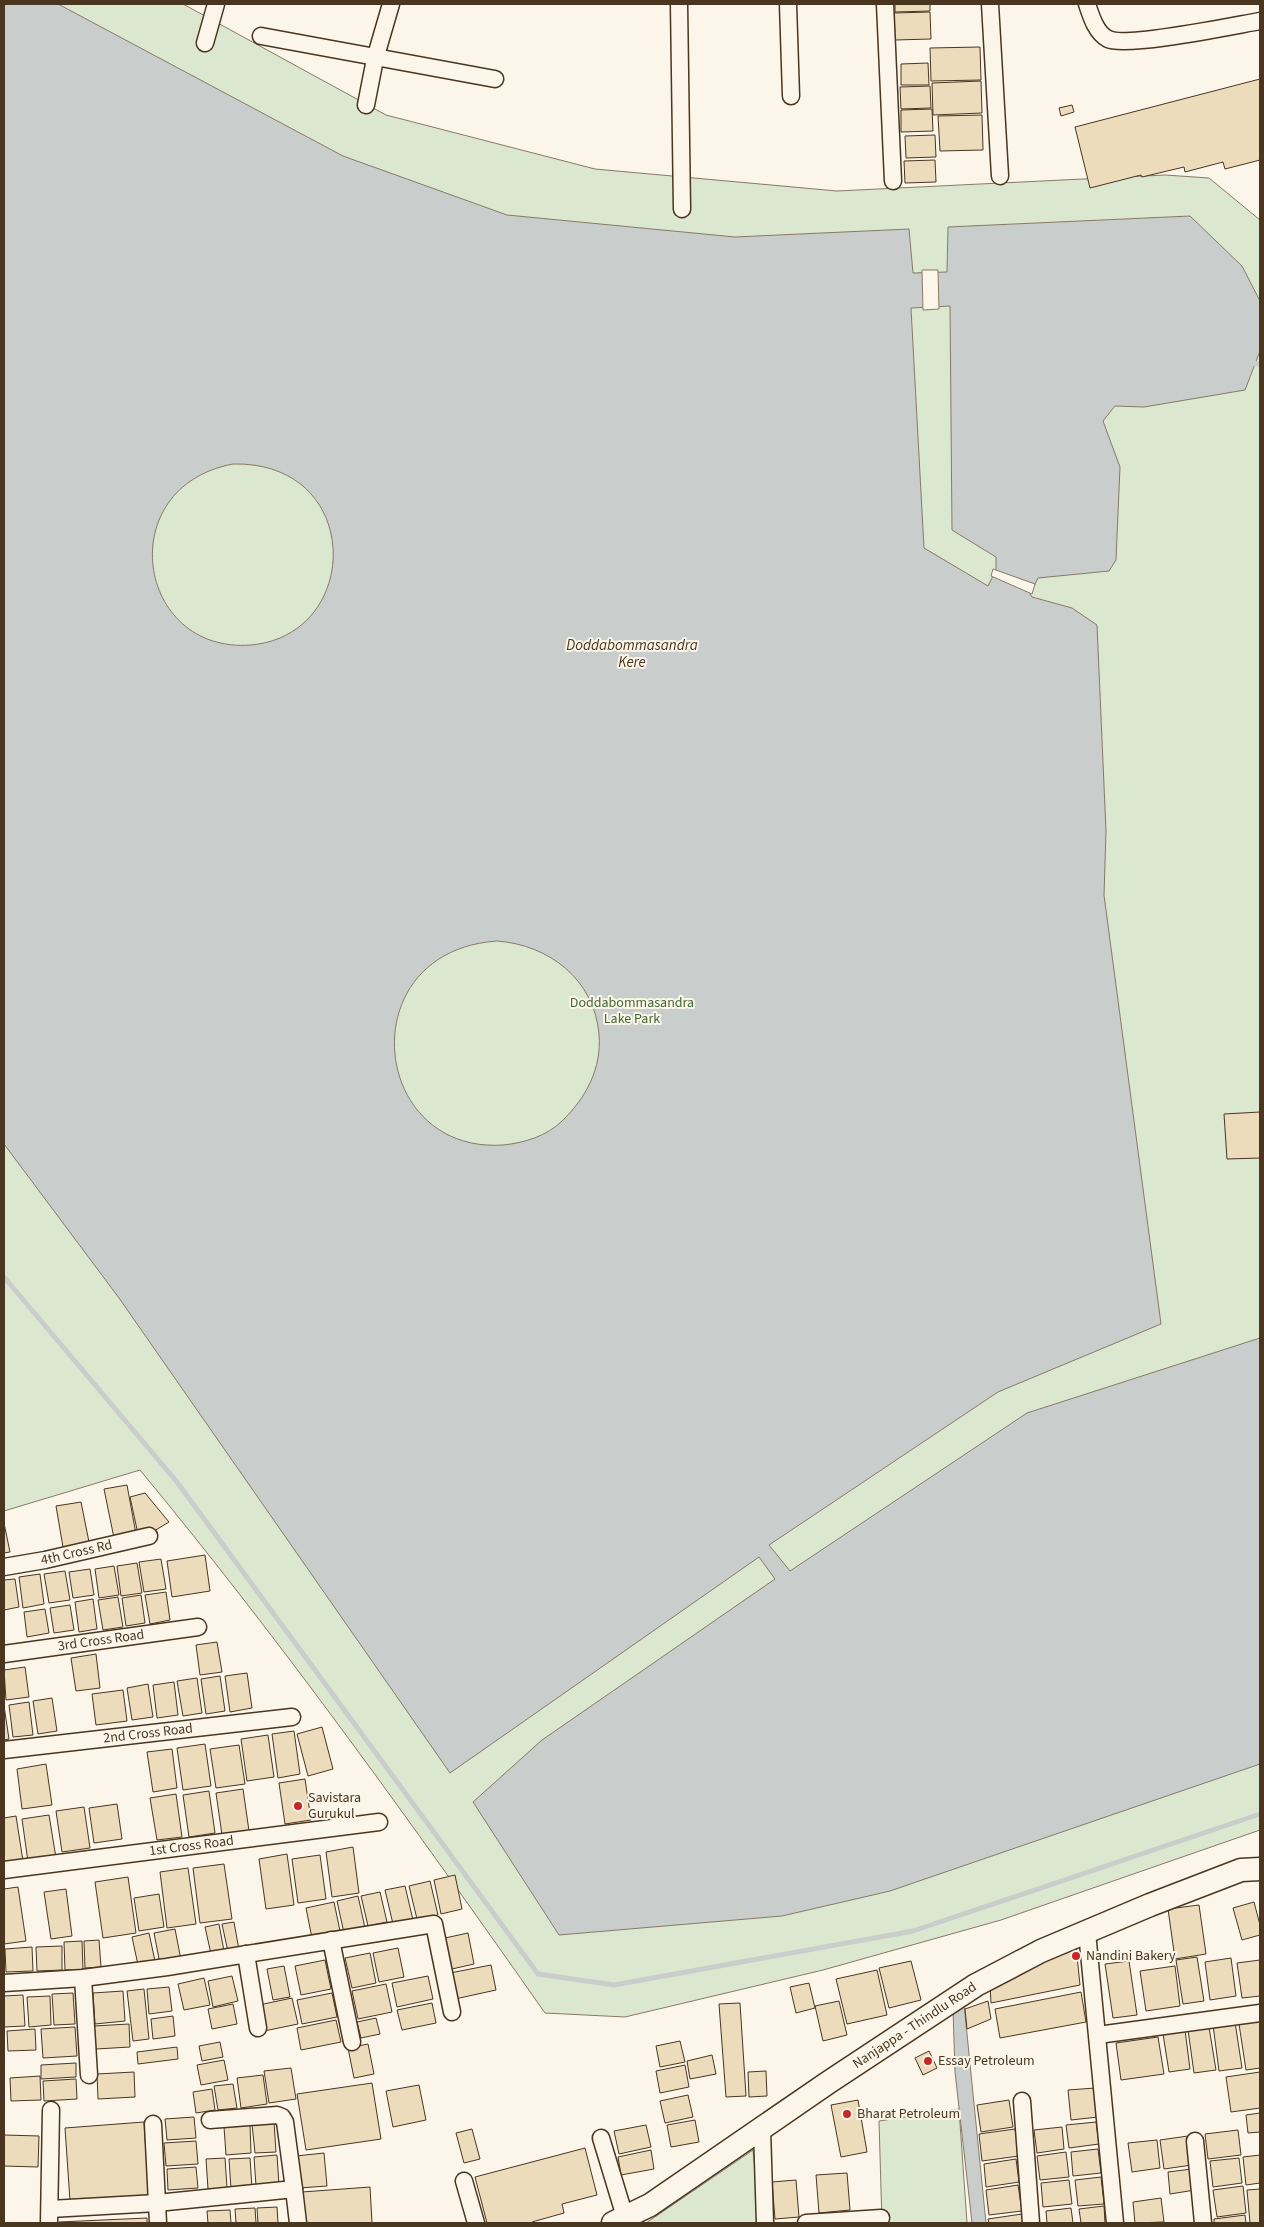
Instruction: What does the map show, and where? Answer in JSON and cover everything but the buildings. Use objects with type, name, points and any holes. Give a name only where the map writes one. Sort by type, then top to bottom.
[{"type":"main road","name":"Nanjappa - Thindlu Road","points":[[619,2220],[650,2205],[762,2130],[811,2094],[976,1985],[1041,1951],[1250,1869],[1260,1854]]},
{"type":"street","points":[[205,43],[216,4]]},
{"type":"street","points":[[366,104],[375,59],[391,4]]},
{"type":"street","points":[[679,4],[682,209]]},
{"type":"street","points":[[788,4],[792,96]]},
{"type":"street","points":[[885,4],[893,181]]},
{"type":"street","points":[[990,4],[1000,176]]},
{"type":"street","points":[[1087,4],[1093,20],[1104,36],[1111,41],[1144,40],[1260,21]]},
{"type":"street","points":[[261,36],[375,59],[495,79]]},
{"type":"street","name":"4th Cross Rd","points":[[4,1567],[45,1560],[149,1536]]},
{"type":"street","name":"3rd Cross Road","points":[[4,1654],[198,1627]]},
{"type":"street","name":"2nd Cross Road","points":[[4,1750],[292,1717]]},
{"type":"street","name":"1st Cross Road","points":[[4,1870],[379,1822]]},
{"type":"street","points":[[4,1983],[83,1978],[434,1924],[452,2012]]},
{"type":"street","points":[[1087,1932],[1115,2223]]},
{"type":"street","points":[[332,1940],[352,2042]]},
{"type":"street","points":[[246,1954],[258,2028]]},
{"type":"street","points":[[83,1978],[89,2075]]},
{"type":"street","points":[[1098,2035],[1260,2013]]},
{"type":"street","points":[[1022,2101],[1031,2223]]},
{"type":"street","points":[[51,2110],[49,2216],[294,2189]]},
{"type":"street","points":[[210,2120],[277,2115],[282,2117],[285,2122],[298,2223]]},
{"type":"street","points":[[153,2124],[158,2223]]},
{"type":"street","points":[[762,2130],[766,2223]]},
{"type":"street","points":[[601,2138],[619,2220]]},
{"type":"street","points":[[1195,2141],[1203,2223]]},
{"type":"street","points":[[464,2181],[476,2223]]},
{"type":"street","points":[[806,2223],[881,2218]]},
{"type":"green space","name":"Doddabommasandra Kere","points":[[4,4],[183,4],[386,115],[595,169],[837,191],[1165,175],[1209,178],[1260,220],[1260,1830],[1001,1920],[823,1970],[625,2017],[545,2013],[348,1737],[246,1602],[140,1470],[4,1511]]},
{"type":"green space","points":[[959,2109],[967,2223],[882,2223],[879,2121]]},
{"type":"green space","points":[[753,2150],[761,2223],[646,2223]]},
{"type":"water","name":"Doddabommasandra Kere","points":[[4,4],[58,4],[343,156],[507,215],[735,237],[909,229],[913,273],[947,272],[948,227],[1190,216],[1242,266],[1260,301],[1260,351],[1245,390],[1144,407],[1115,406],[1103,421],[1120,467],[1116,560],[1109,571],[1038,578],[1030,594],[1032,597],[1072,608],[1097,625],[1106,831],[1104,895],[1161,1324],[998,1392],[769,1545],[790,1571],[1027,1413],[1260,1338],[1260,1764],[890,1891],[782,1916],[559,1935],[473,1802],[542,1740],[775,1579],[759,1557],[450,1773],[119,1298],[4,1144]],"holes":[[[950,306],[952,530],[996,557],[996,570],[988,586],[924,548],[911,308]],[[233,464],[276,471],[307,490],[326,517],[333,550],[329,583],[314,612],[288,634],[251,645],[212,641],[183,624],[163,598],[153,566],[155,534],[168,503],[194,479]],[[497,941],[534,949],[566,968],[578,981],[588,997],[595,1014],[599,1034],[598,1059],[595,1070],[591,1082],[571,1112],[556,1126],[542,1135],[519,1143],[503,1145],[458,1139],[425,1118],[403,1087],[395,1050],[399,1012],[417,978],[450,953]]]},
{"type":"water","points":[[964,2004],[986,2223],[972,2223],[955,2072],[953,2009]]},
{"type":"pier","points":[[922,270],[938,270],[939,309],[923,310]]},
{"type":"pier","points":[[993,569],[1035,584],[1032,594],[991,576]]},
{"type":"waterway","points":[[1249,363],[1260,364]]},
{"type":"waterway","points":[[4,1277],[177,1482],[538,1974],[614,1985],[913,1931],[1260,1814]]},
{"type":"place","name":"Savistara Gurukul","points":[[298,1806]]},
{"type":"place","name":"Nandini Bakery","points":[[1076,1956]]},
{"type":"place","name":"Essay Petroleum","points":[[928,2061]]},
{"type":"place","name":"Bharat Petroleum","points":[[847,2114]]},
{"type":"park label","name":"Doddabommasandra Lake Park","points":[[632,1012]]}]
